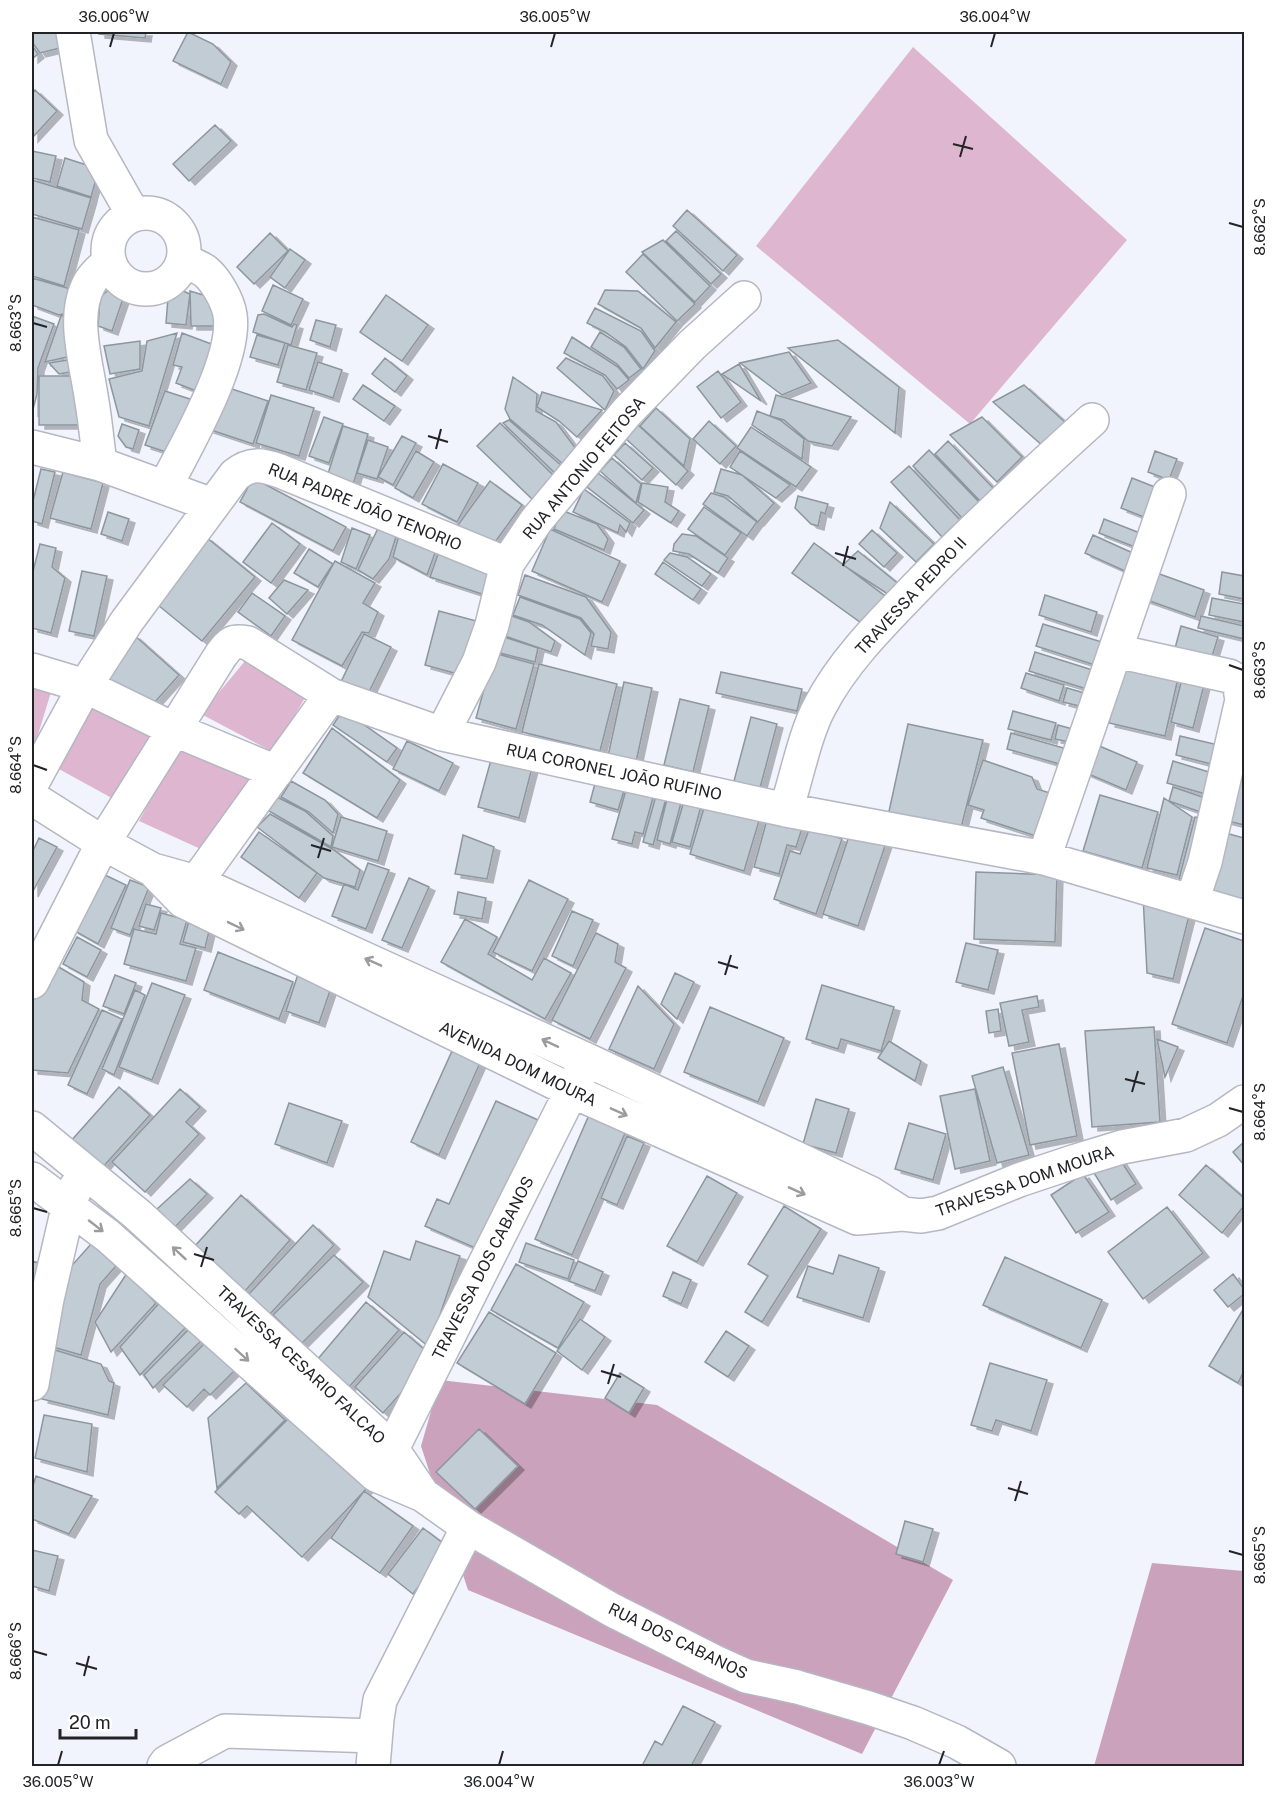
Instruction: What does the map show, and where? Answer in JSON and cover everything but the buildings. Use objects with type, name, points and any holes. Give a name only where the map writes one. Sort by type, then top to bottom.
[{"type":"street","points":[[73,32],[91,140],[133,214]]},
{"type":"street","points":[[153,213],[172,222],[184,239],[184,260],[171,281],[147,290],[124,282],[109,262],[108,243],[117,225],[133,214],[153,213]]},
{"type":"street","points":[[165,487],[202,416],[230,340],[230,314],[222,294],[206,272],[184,260]]},
{"type":"street","points":[[100,464],[81,319],[84,298],[90,283],[109,262]]},
{"type":"street","name":"RUA ANTONIO FEITOSA","points":[[442,734],[479,662],[492,625],[507,564],[536,520],[626,413],[692,345],[744,298]]},
{"type":"street","name":"TRAVESSA PEDRO II","points":[[786,810],[819,707],[838,677],[885,620],[938,565],[1092,420]]},
{"type":"street","points":[[32,447],[100,464],[212,505]]},
{"type":"street","name":"RUA PADRE JOÃO TENORIO","points":[[32,783],[85,686],[127,621],[212,505],[244,467],[258,464],[280,471],[507,564]]},
{"type":"street","points":[[1044,858],[1168,494]]},
{"type":"street","name":"RUA CORONEL JOÃO RUFINO","points":[[32,982],[103,843],[221,655],[230,643],[234,642],[248,644],[330,695],[442,734],[786,810],[1044,858],[1245,917]]},
{"type":"street","points":[[1116,651],[1229,676],[1239,682],[1242,700],[1208,850],[1192,901]]},
{"type":"street","points":[[32,670],[85,686],[173,729],[276,772]]},
{"type":"street","points":[[190,891],[330,695]]},
{"type":"street","name":"AVENIDA DOM MOURA","points":[[32,798],[103,843],[190,891],[437,1008],[587,1060],[723,1141],[863,1205]]},
{"type":"street","name":"AVENIDA DOM MOURA","points":[[437,1008],[572,1091],[723,1141]]},
{"type":"street","name":"TRAVESSA DOS CABANOS","points":[[384,1462],[587,1060]]},
{"type":"street","name":"TRAVESSA DOM MOURA","points":[[863,1205],[921,1216],[938,1213],[1019,1180],[1076,1161],[1122,1147],[1186,1136],[1218,1120],[1245,1102]]},
{"type":"street","name":"TRAVESSA CESARIO FALCAO","points":[[32,1128],[138,1215],[384,1462]]},
{"type":"street","points":[[32,1384],[47,1299],[69,1204],[83,1172]]},
{"type":"street","name":"TRAVESSA CESARIO FALCAO","points":[[32,1179],[69,1204],[423,1495],[468,1527]]},
{"type":"street","points":[[164,1767],[167,1762],[225,1731],[374,1751],[380,1700],[468,1527]]},
{"type":"street","name":"RUA DOS CABANOS","points":[[468,1527],[612,1610],[725,1667],[746,1676],[797,1687],[914,1723],[957,1742],[999,1767]]},
{"type":"shaded area","points":[[913,47],[1127,240],[970,424],[756,246]]},
{"type":"shaded area","points":[[250,655],[309,691],[273,752],[201,714]]},
{"type":"shaded area","points":[[32,683],[52,689],[32,754]]},
{"type":"shaded area","points":[[98,695],[162,729],[119,802],[57,768]]},
{"type":"shaded area","points":[[184,739],[256,779],[205,851],[139,821]]},
{"type":"shaded area","points":[[440,1380],[657,1405],[953,1580],[862,1754],[468,1590],[421,1446]]},
{"type":"shaded area","points":[[1152,1563],[1244,1571],[1244,1766],[1094,1766]]}]
